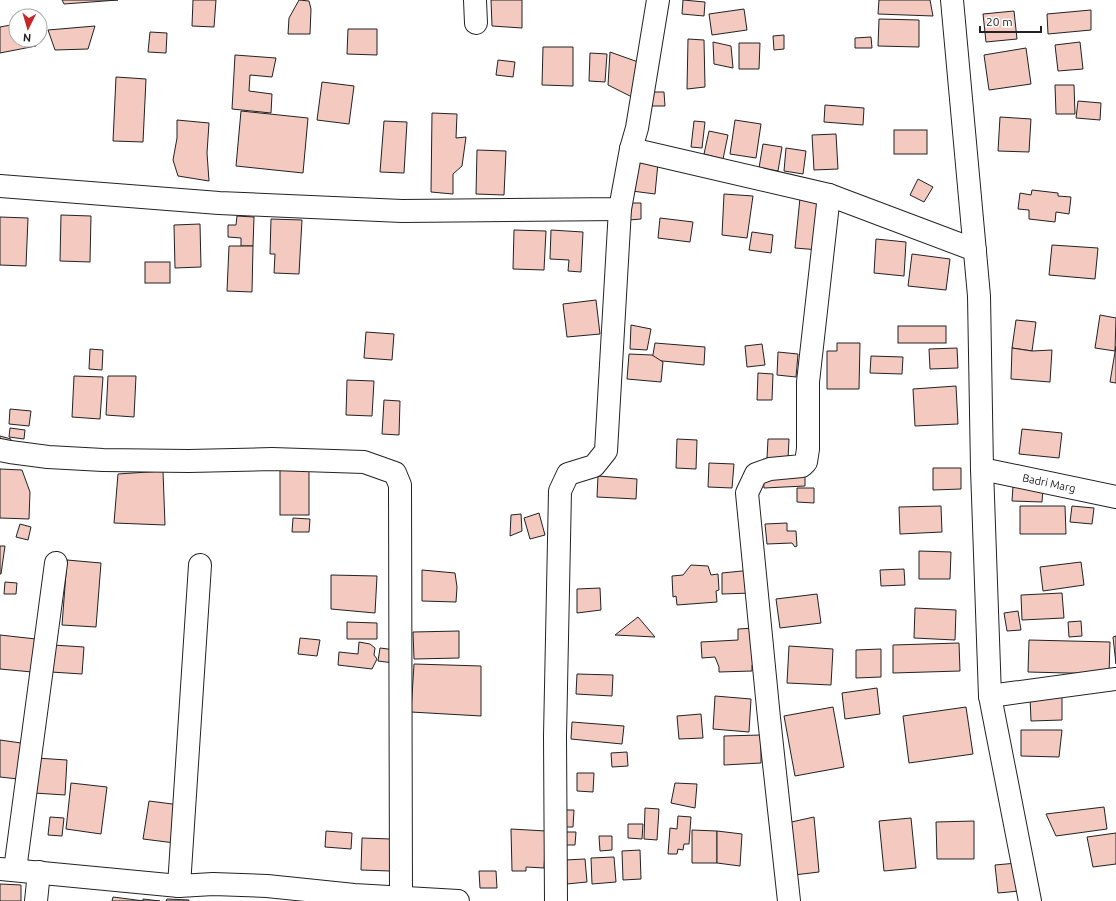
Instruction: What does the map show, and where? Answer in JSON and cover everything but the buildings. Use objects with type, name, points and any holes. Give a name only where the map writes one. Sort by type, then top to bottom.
[{"type":"street","points":[[475,0],[476,23]]},
{"type":"street","points":[[556,901],[555,736],[560,491],[568,474],[594,466],[606,451],[620,209],[631,149],[637,128],[658,0]]},
{"type":"street","points":[[952,0],[979,296],[982,469],[990,696],[1030,901]]},
{"type":"street","points":[[631,149],[829,195],[975,250]]},
{"type":"street","points":[[0,186],[219,203],[402,211],[620,209]]},
{"type":"street","points":[[789,901],[747,493],[756,474],[770,469],[802,466],[806,462],[808,450],[808,382],[829,195]]},
{"type":"street","points":[[0,450],[48,457],[103,460],[189,461],[272,459],[364,462],[395,473],[400,485],[401,898]]},
{"type":"street","name":"Badri Marg","points":[[982,469],[1116,497]]},
{"type":"street","points":[[56,563],[7,869],[179,886],[213,893],[267,886],[354,895],[458,901]]},
{"type":"street","points":[[179,886],[200,565]]},
{"type":"street","points":[[990,696],[1116,679]]},
{"type":"street","points":[[36,901],[39,872]]}]
